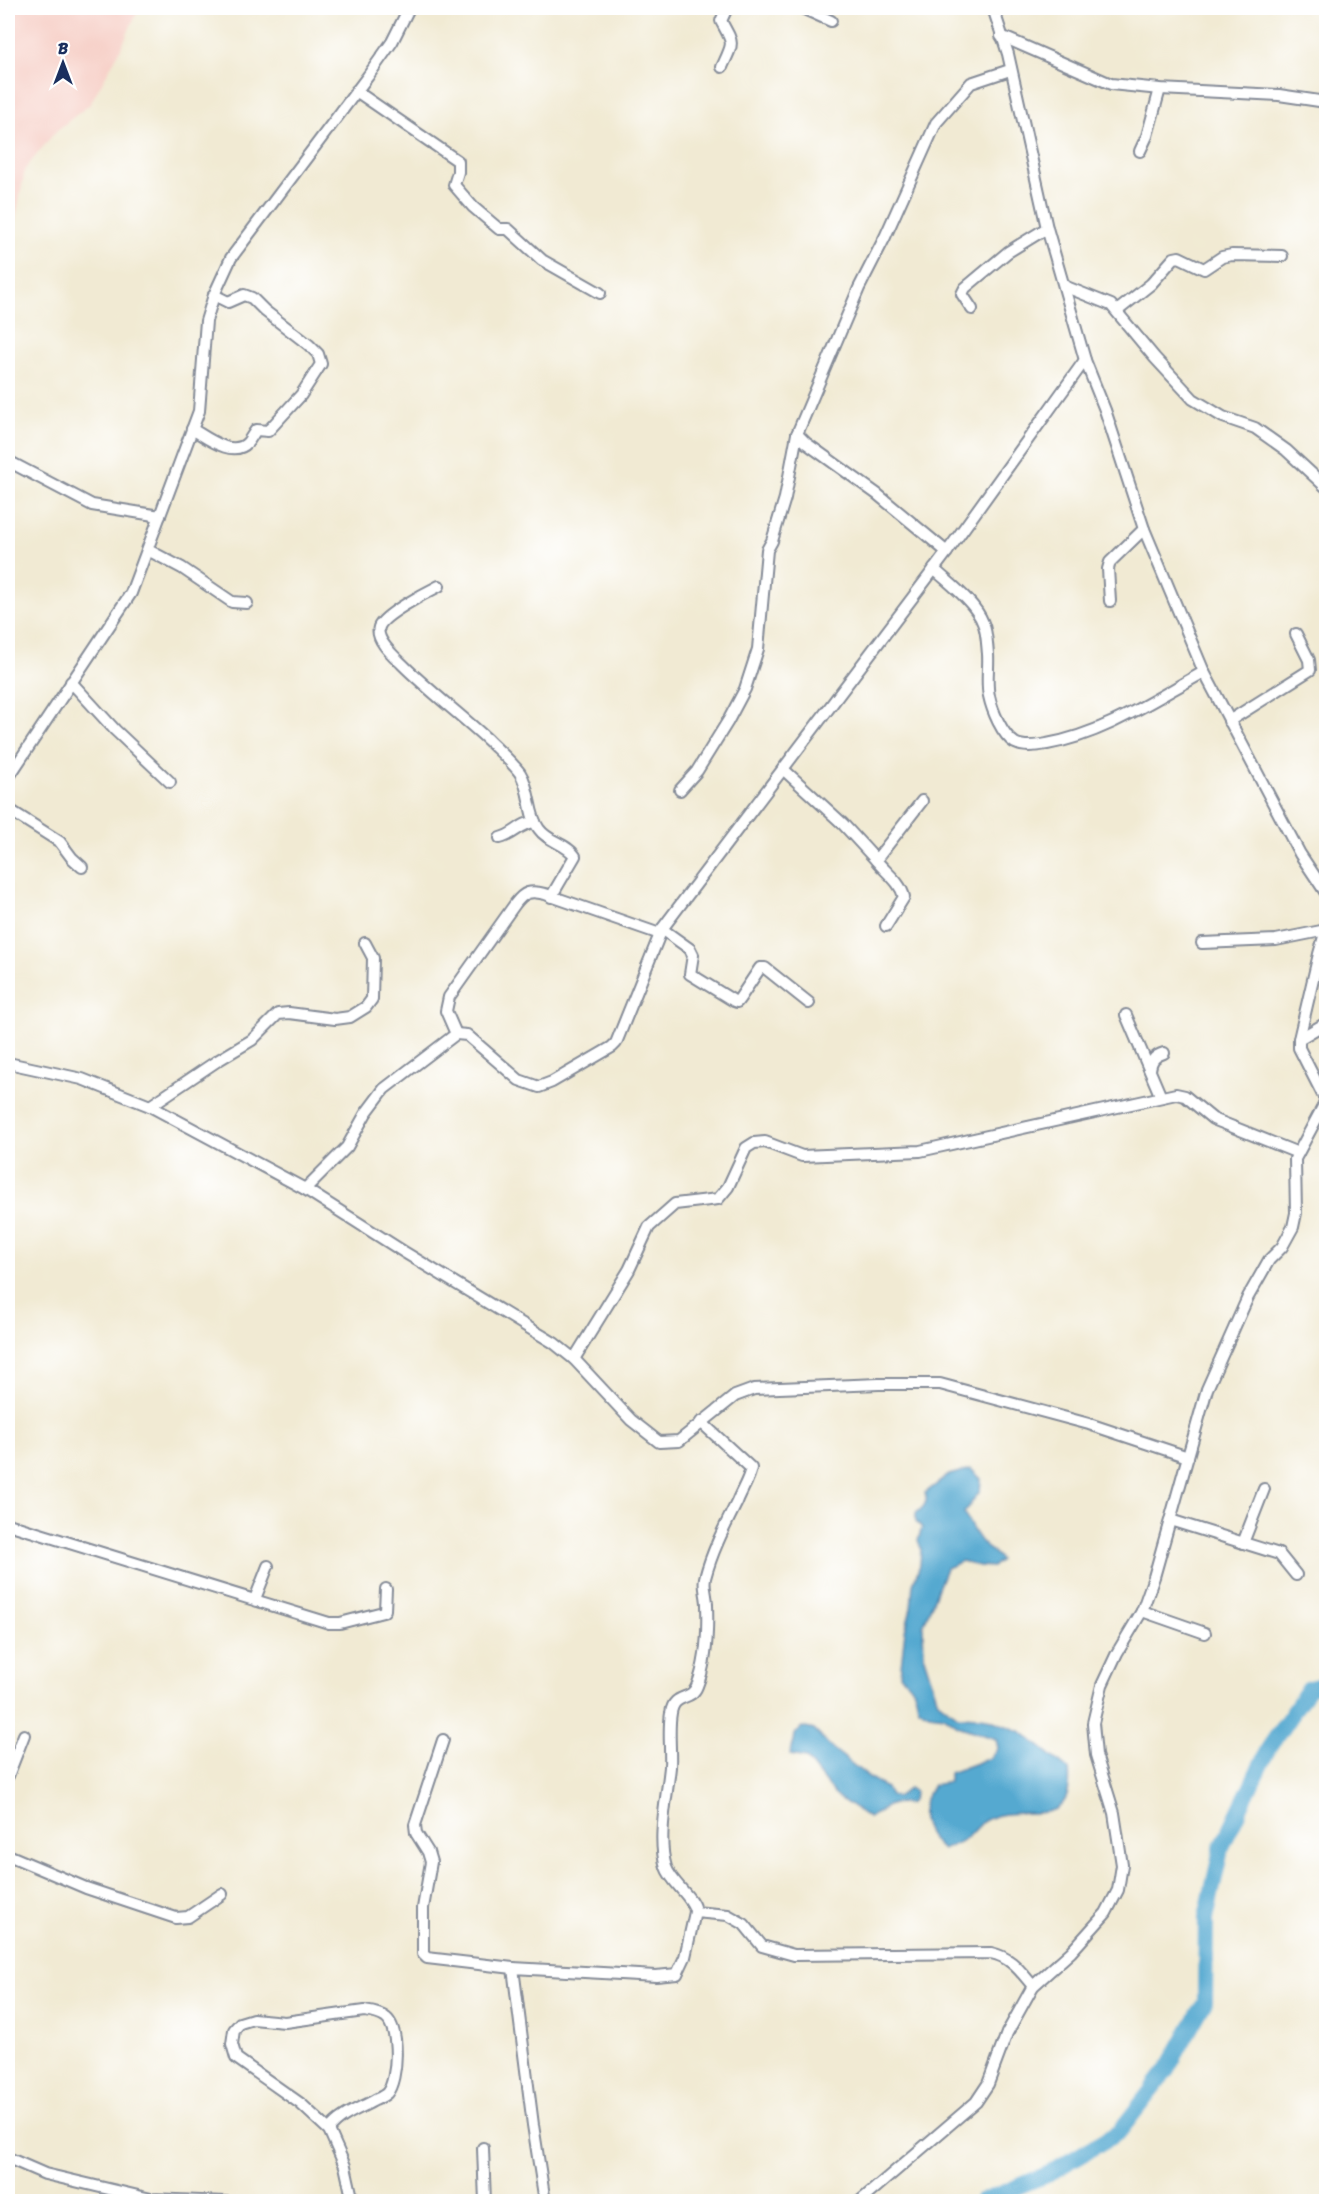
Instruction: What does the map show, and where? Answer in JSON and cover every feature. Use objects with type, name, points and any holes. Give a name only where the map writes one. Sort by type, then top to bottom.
[{"type":"street","points":[[8,778],[131,593],[192,429],[201,397],[206,321],[214,295],[231,258],[392,42],[410,8]]},
{"type":"street","points":[[722,67],[732,46],[731,36],[721,21],[727,8]]},
{"type":"street","points":[[802,8],[831,21]]},
{"type":"street","points":[[993,8],[1008,54],[1047,228],[1085,360],[1105,410],[1143,529],[1204,672],[1228,721],[1300,854],[1326,893]]},
{"type":"street","points":[[1001,36],[1111,84],[1279,95],[1326,102]]},
{"type":"street","points":[[680,790],[697,771],[745,689],[758,649],[767,550],[785,498],[797,434],[845,319],[936,123],[971,83],[1010,70]]},
{"type":"street","points":[[1140,151],[1147,136],[1160,89]]},
{"type":"street","points":[[356,91],[458,161],[458,172],[454,184],[473,207],[499,229],[508,229],[542,260],[600,293]]},
{"type":"street","points":[[972,309],[962,294],[965,288],[1008,252],[1047,228]]},
{"type":"street","points":[[1117,311],[1151,284],[1174,258],[1179,257],[1204,269],[1222,257],[1232,255],[1282,256]]},
{"type":"street","points":[[1064,286],[1111,305],[1193,399],[1223,417],[1255,428],[1286,450],[1326,488]]},
{"type":"street","points":[[192,429],[219,445],[241,446],[248,442],[256,430],[268,431],[285,414],[301,395],[321,364],[318,354],[309,345],[252,298],[244,295],[228,302],[214,295]]},
{"type":"street","points":[[305,1189],[347,1147],[366,1113],[384,1089],[456,1034],[467,1035],[519,1080],[539,1087],[608,1050],[616,1043],[661,932],[947,552],[1085,360]]},
{"type":"street","points":[[797,434],[877,494],[947,552]]},
{"type":"street","points":[[8,461],[92,505],[160,516]]},
{"type":"street","points":[[1110,601],[1108,569],[1110,562],[1143,529]]},
{"type":"street","points":[[148,550],[182,568],[232,602],[247,603]]},
{"type":"street","points":[[934,568],[971,605],[983,622],[988,655],[988,694],[1006,734],[1022,746],[1065,741],[1096,731],[1204,672]]},
{"type":"street","points":[[439,586],[413,600],[383,621],[378,630],[381,639],[390,652],[412,674],[459,713],[515,768],[526,785],[538,829],[569,849],[575,856],[551,897]]},
{"type":"street","points":[[1228,721],[1310,670],[1309,660],[1296,634]]},
{"type":"street","points":[[71,682],[170,782]]},
{"type":"street","points":[[783,769],[843,824],[887,874],[898,883],[904,897],[886,926]]},
{"type":"street","points":[[876,860],[922,801]]},
{"type":"street","points":[[8,808],[60,842],[82,867]]},
{"type":"street","points":[[500,838],[511,836],[529,822],[535,822]]},
{"type":"street","points":[[456,1034],[446,1011],[453,990],[521,895],[530,891],[661,932],[690,949],[693,955],[690,974],[734,1001],[737,1002],[740,998],[755,973],[760,968],[765,968],[809,1003]]},
{"type":"street","points":[[859,2202],[976,2102],[988,2084],[1007,2033],[1033,1986],[1071,1952],[1106,1913],[1118,1890],[1122,1865],[1114,1813],[1096,1755],[1093,1723],[1102,1685],[1117,1653],[1142,1611],[1207,1389],[1248,1297],[1269,1260],[1282,1247],[1293,1227],[1296,1213],[1294,1159],[1326,1101],[1299,1048],[1299,1038],[1326,930],[1276,940],[1202,943]]},
{"type":"street","points":[[150,1106],[257,1037],[278,1014],[289,1013],[335,1019],[350,1017],[366,1007],[372,999],[374,958],[365,943]]},
{"type":"street","points":[[1126,1015],[1161,1097]]},
{"type":"street","points":[[1299,1038],[1326,1023]]},
{"type":"street","points":[[1150,1070],[1151,1061],[1164,1053]]},
{"type":"street","points":[[8,1062],[20,1067],[82,1079],[150,1106],[305,1189],[554,1343],[574,1359],[631,1420],[659,1442],[679,1441],[735,1396],[754,1389],[932,1383],[963,1389],[1089,1424],[1188,1457]]},
{"type":"street","points":[[574,1359],[629,1270],[649,1227],[675,1204],[718,1199],[728,1187],[746,1148],[754,1143],[765,1142],[802,1156],[921,1151],[1180,1094],[1214,1119],[1298,1153]]},
{"type":"street","points":[[443,1740],[415,1824],[416,1833],[428,1852],[431,1862],[423,1908],[423,1954],[427,1958],[513,1968],[656,1976],[677,1974],[685,1957],[695,1908],[674,1883],[665,1862],[664,1812],[670,1766],[671,1710],[674,1702],[679,1698],[692,1695],[697,1688],[706,1646],[705,1580],[718,1542],[751,1468],[701,1422]]},
{"type":"street","points":[[1243,1544],[1264,1490]]},
{"type":"street","points":[[1170,1520],[1279,1554],[1296,1575]]},
{"type":"street","points":[[8,1524],[328,1623],[340,1623],[383,1612],[386,1589]]},
{"type":"street","points":[[255,1599],[268,1566]]},
{"type":"street","points":[[1142,1611],[1205,1633]]},
{"type":"street","points":[[8,1776],[24,1735]]},
{"type":"street","points":[[8,1855],[86,1888],[176,1918],[188,1917],[222,1894]]},
{"type":"street","points":[[695,1912],[728,1915],[744,1924],[762,1946],[794,1955],[991,1953],[1011,1961],[1033,1986]]},
{"type":"street","points":[[513,1968],[545,2202]]},
{"type":"street","points":[[328,2130],[335,2121],[386,2094],[394,2069],[395,2038],[387,2019],[364,2011],[285,2022],[253,2019],[240,2023],[234,2030],[232,2044],[237,2058],[301,2104],[328,2130],[345,2166],[353,2202]]},
{"type":"street","points":[[483,2148],[485,2202]]},
{"type":"street","points":[[8,2158],[45,2174],[151,2200],[226,2202]]},
{"type":"shaded area","points":[[8,8],[139,8],[120,50],[90,104],[56,131],[25,169],[8,260]]},
{"type":"water","points":[[971,1469],[981,1479],[980,1491],[964,1513],[979,1540],[1000,1560],[992,1567],[962,1561],[946,1568],[923,1626],[924,1657],[938,1701],[958,1716],[983,1717],[1022,1732],[1069,1770],[1069,1790],[1063,1803],[1054,1810],[998,1815],[982,1822],[958,1843],[942,1850],[929,1835],[923,1819],[924,1803],[928,1794],[933,1785],[949,1782],[949,1773],[990,1758],[998,1748],[996,1739],[958,1726],[944,1716],[929,1714],[918,1708],[913,1689],[900,1675],[913,1584],[920,1565],[921,1548],[918,1540],[922,1528],[916,1521],[916,1513],[925,1504],[925,1493],[949,1475]]},
{"type":"water","points":[[802,1727],[814,1730],[832,1748],[886,1788],[890,1795],[897,1797],[909,1788],[915,1792],[912,1801],[909,1804],[887,1806],[869,1818],[835,1795],[806,1758],[790,1755],[795,1734]]},
{"type":"waterway","points":[[981,2202],[1048,2174],[1119,2132],[1167,2070],[1205,2002],[1206,1918],[1221,1849],[1268,1749],[1309,1688],[1326,1684]]}]
